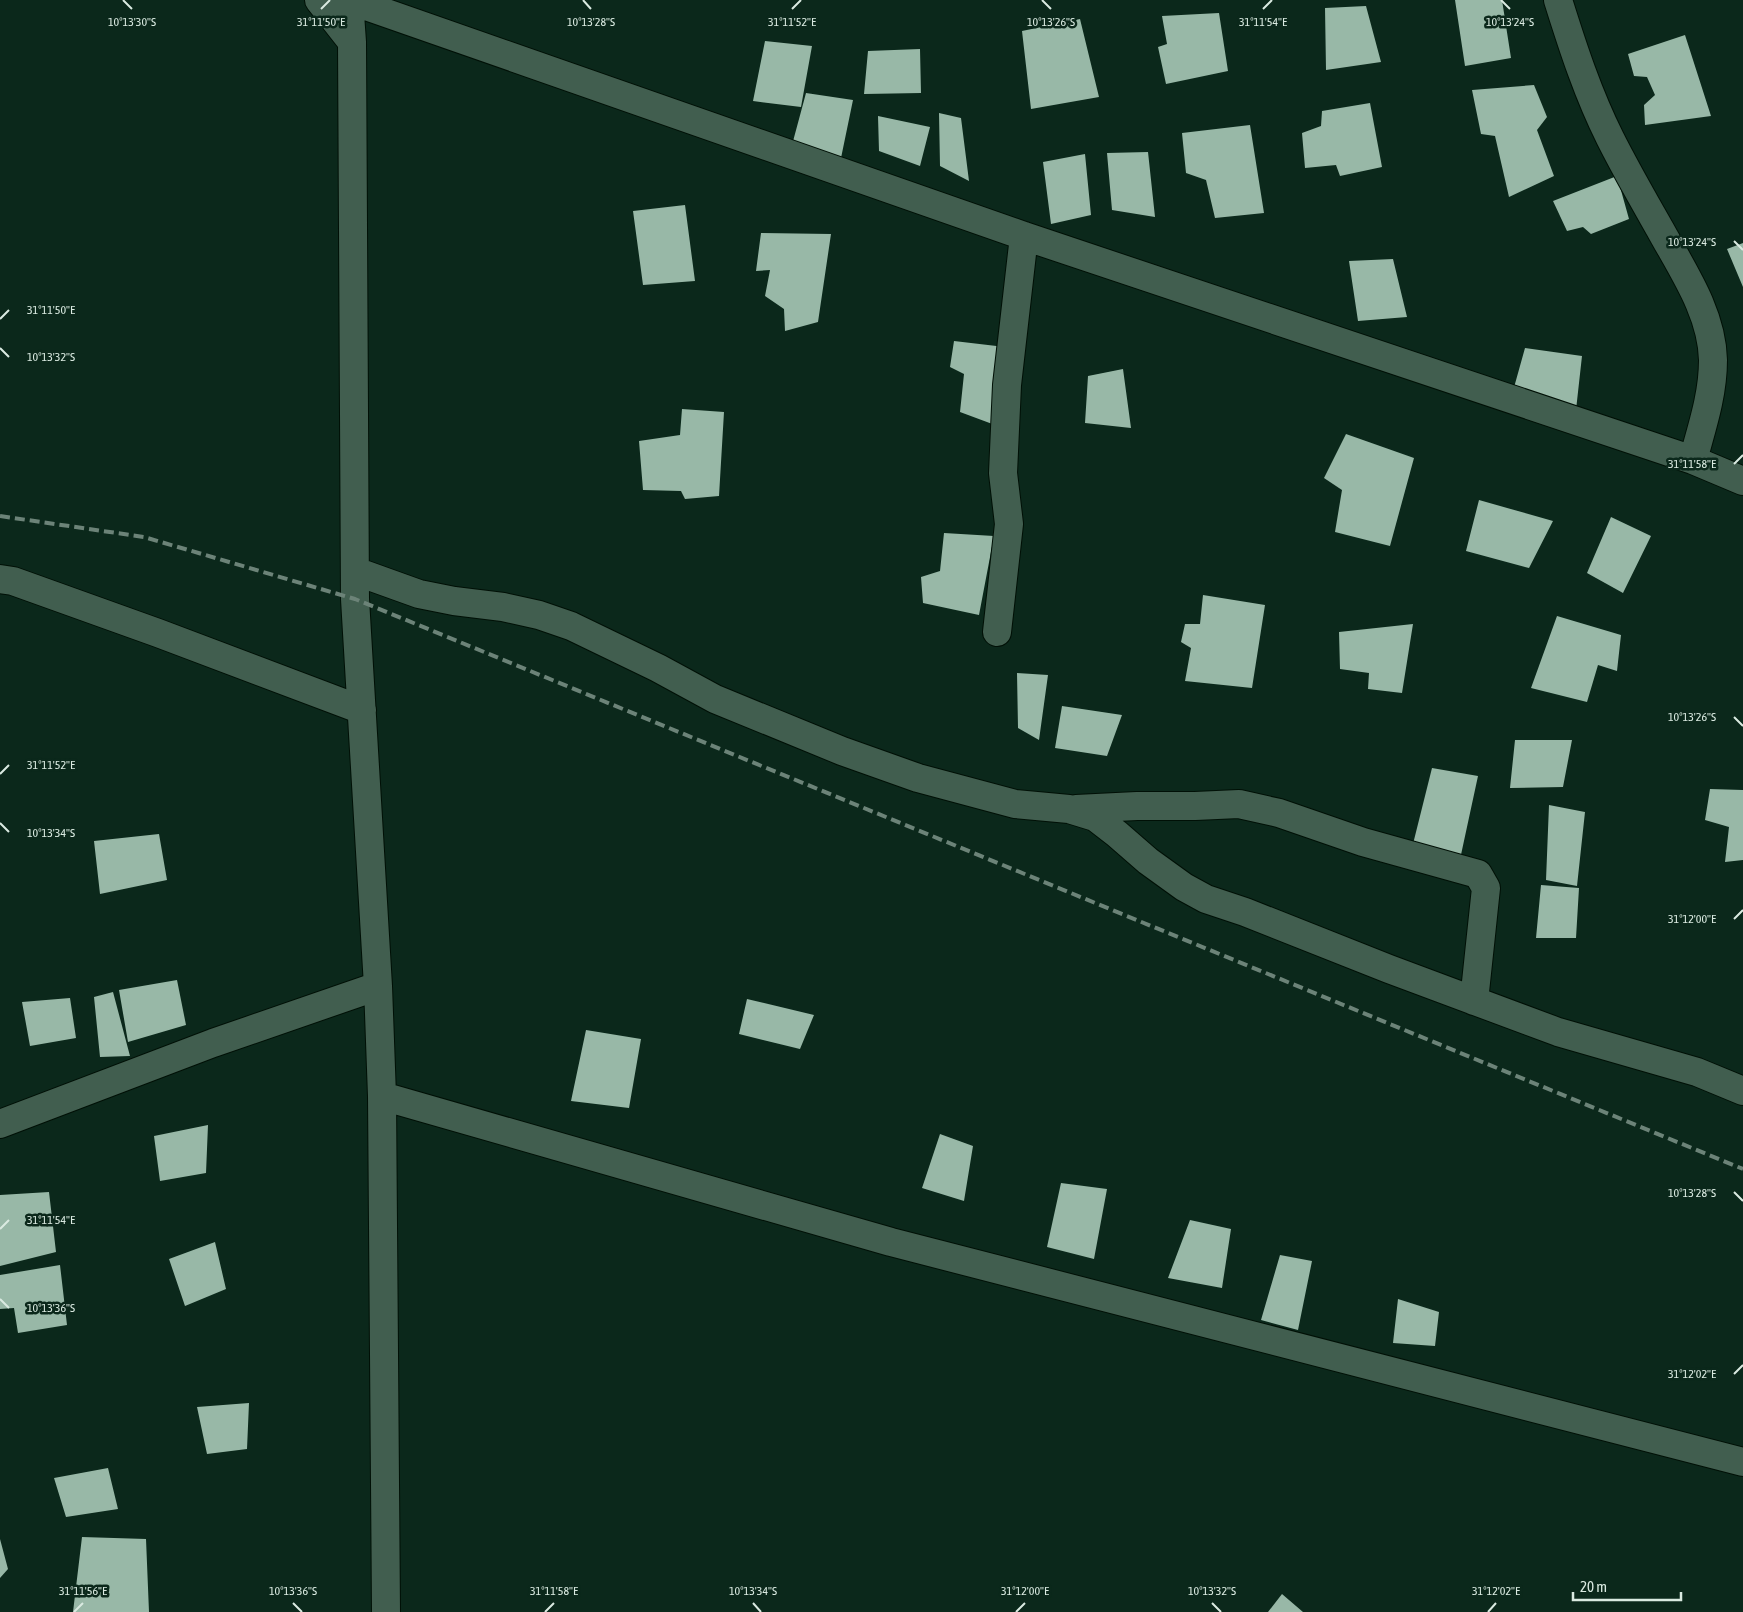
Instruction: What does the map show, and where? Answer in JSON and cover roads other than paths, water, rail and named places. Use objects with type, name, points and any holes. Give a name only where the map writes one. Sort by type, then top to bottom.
[{"type":"street","points":[[319,0],[352,42]]},
{"type":"street","points":[[386,1612],[382,1096],[378,986],[355,599],[352,42],[349,0],[1024,236],[1693,460],[1743,481]]},
{"type":"street","points":[[1558,0],[1590,95],[1611,140],[1685,274],[1709,330],[1713,360],[1710,397],[1693,460]]},
{"type":"street","points":[[997,632],[1009,524],[1003,473],[1007,386],[1024,236]]},
{"type":"street","points":[[355,572],[419,594],[454,601],[503,607],[539,615],[571,626],[658,668],[715,700],[842,751],[918,778],[1015,804],[1069,809],[1238,804],[1278,812],[1363,842],[1478,874],[1486,888],[1474,1001]]},
{"type":"street","points":[[0,579],[14,581],[158,633],[362,710]]},
{"type":"street","points":[[1069,809],[1096,817],[1148,861],[1184,887],[1206,899],[1245,912],[1388,969],[1558,1032],[1697,1072],[1743,1091]]},
{"type":"street","points":[[0,1124],[212,1044],[378,986]]},
{"type":"street","points":[[382,1096],[890,1242],[1743,1462]]},
{"type":"railway","points":[[0,516],[144,537],[355,599],[1743,1169]]}]
